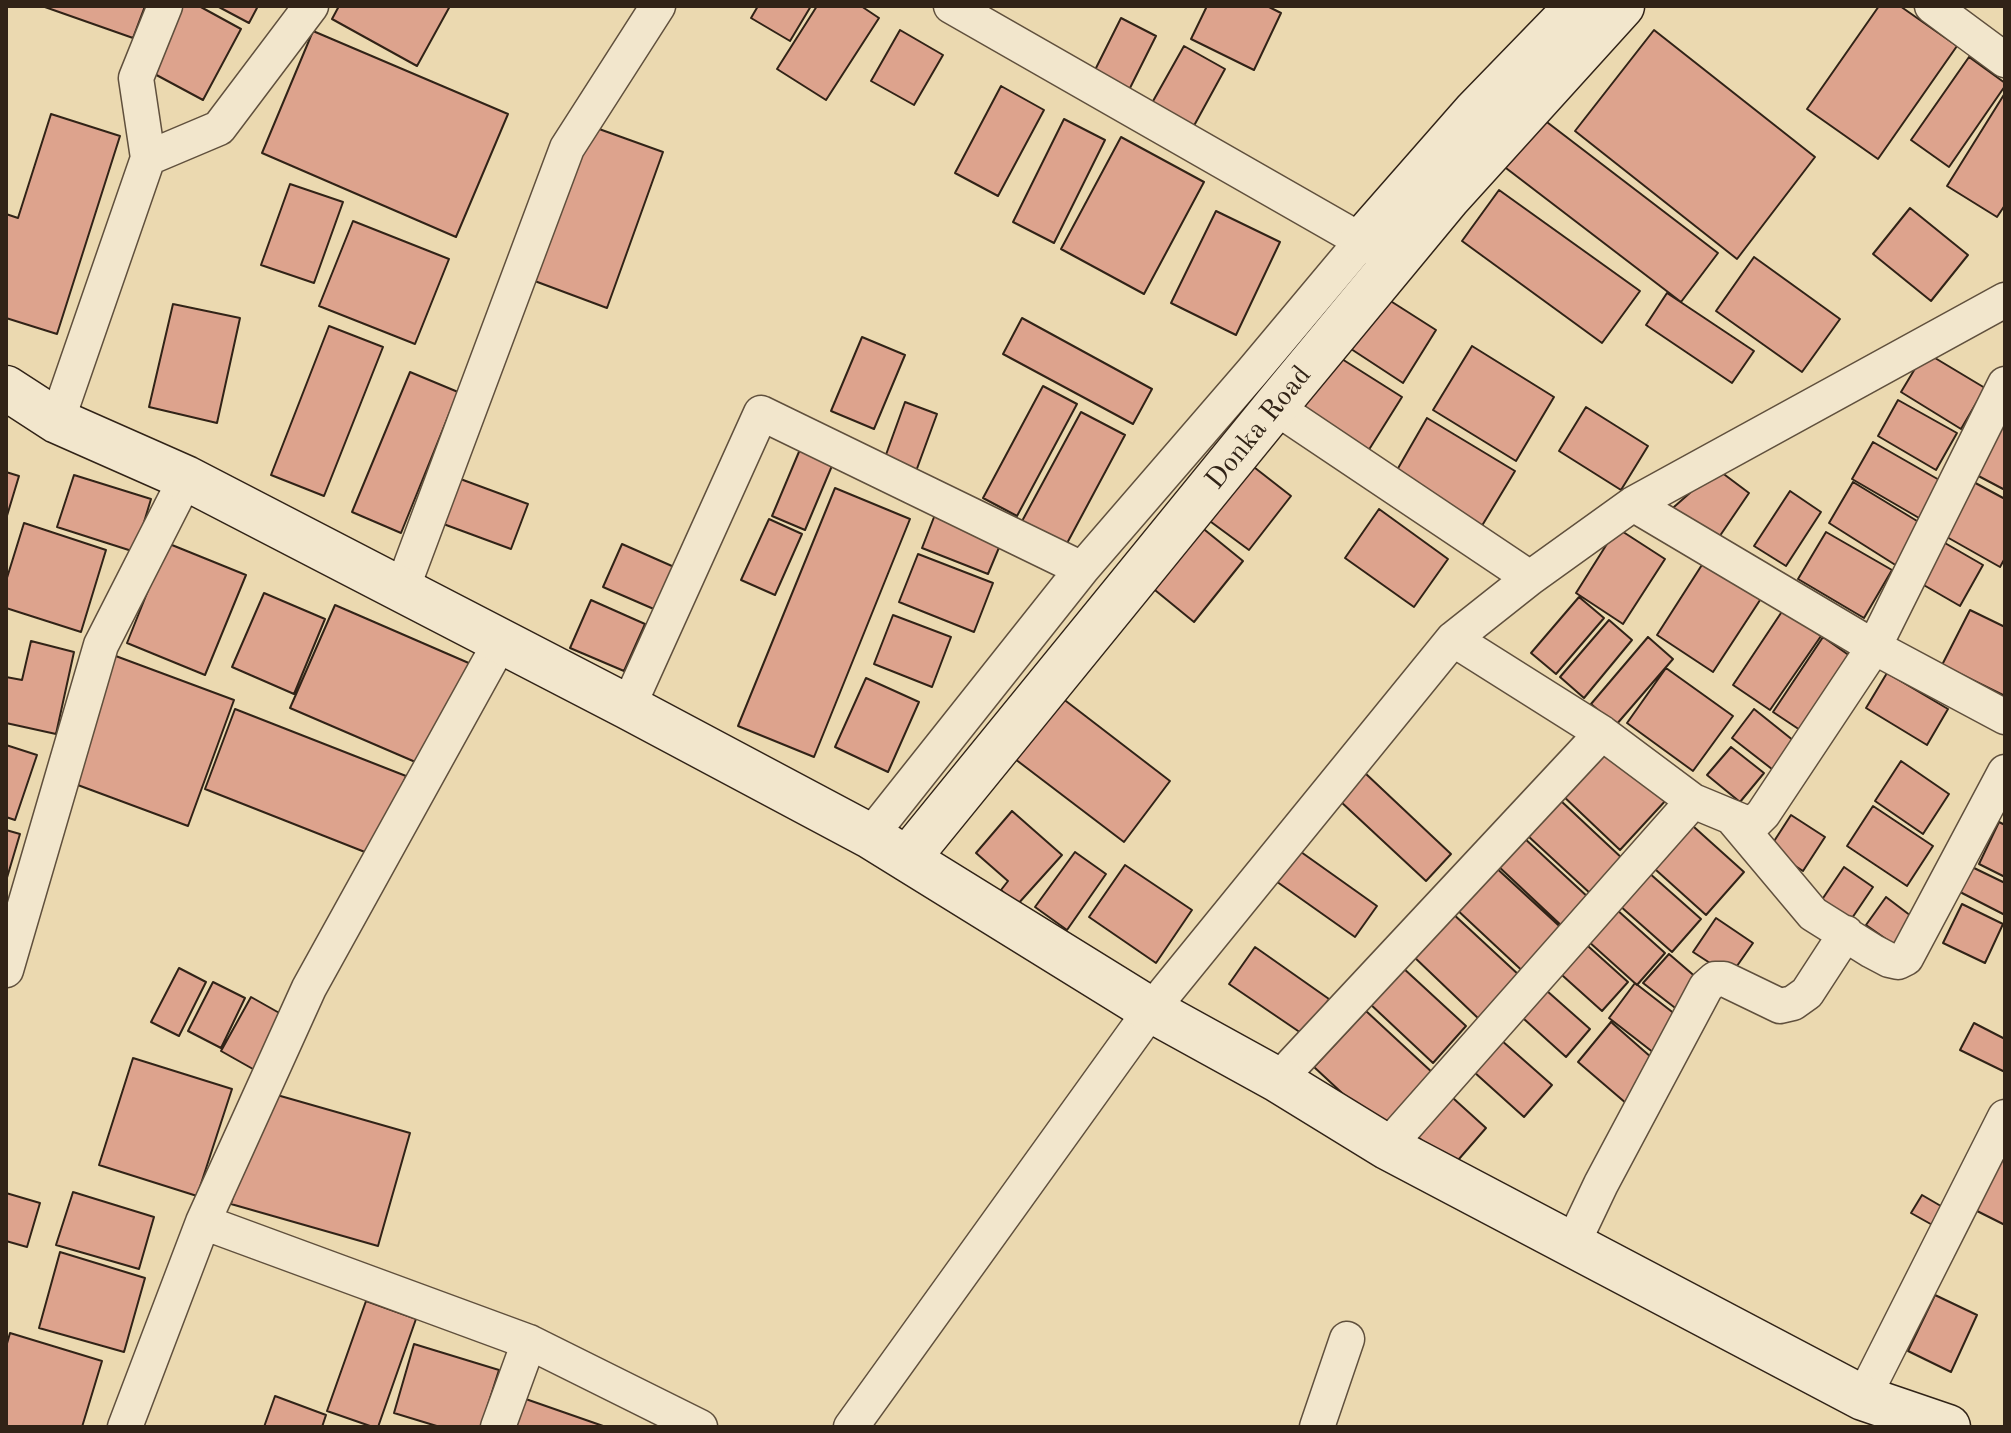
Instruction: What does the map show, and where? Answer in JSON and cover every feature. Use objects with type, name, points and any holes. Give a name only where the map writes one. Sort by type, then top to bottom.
[{"type":"main road","name":"Donka Road","points":[[1362,241],[1476,111],[1578,6]]},
{"type":"main road","name":"Donka Road","points":[[907,859],[1448,198],[1622,6]]},
{"type":"main road","points":[[6,388],[57,421],[186,478],[870,836],[1151,1010],[1278,1080],[1387,1147],[1863,1398],[1948,1427]]},
{"type":"street","points":[[57,421],[148,158],[136,78],[165,6]]},
{"type":"street","points":[[148,158],[219,128],[311,6]]},
{"type":"street","points":[[402,589],[567,148],[658,6]]},
{"type":"street","points":[[951,6],[1362,241]]},
{"type":"street","points":[[1932,6],[2005,60]]},
{"type":"street","name":"Donka Road","points":[[870,836],[1082,569],[1362,241]]},
{"type":"street","points":[[851,1427],[1151,1010],[1453,639],[1530,578],[1633,504],[2005,300]]},
{"type":"street","points":[[1453,639],[1602,733],[1693,801],[1734,820],[1755,822],[1874,647],[2005,384]]},
{"type":"street","points":[[1275,407],[1530,578]]},
{"type":"street","points":[[628,707],[761,413],[1082,569]]},
{"type":"street","points":[[6,970],[101,645],[186,478]]},
{"type":"street","points":[[1633,504],[1874,647],[2005,717]]},
{"type":"street","points":[[125,1427],[203,1222],[309,988],[501,641]]},
{"type":"street","points":[[1278,1080],[1602,733]]},
{"type":"street","points":[[1734,820],[1813,914],[1889,960],[1898,962],[1906,958],[2005,772]]},
{"type":"street","points":[[1387,1147],[1693,801]]},
{"type":"street","points":[[1572,1245],[1706,987],[1715,979],[1724,979],[1780,1006],[1793,1003],[1807,993],[1846,933]]},
{"type":"street","points":[[1863,1398],[2005,1117]]},
{"type":"street","points":[[203,1222],[529,1342],[700,1427]]},
{"type":"street","points":[[1317,1427],[1347,1339]]},
{"type":"street","points":[[498,1427],[529,1342]]},
{"type":"building","points":[[42,6],[145,6],[133,38]]},
{"type":"building","points":[[183,6],[199,6],[241,29],[203,100],[149,71]]},
{"type":"building","points":[[217,6],[258,6],[249,23]]},
{"type":"building","points":[[339,6],[450,6],[417,66],[332,19]]},
{"type":"building","points":[[758,6],[811,6],[790,41],[751,18]]},
{"type":"building","points":[[817,6],[861,6],[879,18],[826,100],[777,69]]},
{"type":"building","points":[[1207,6],[1267,6],[1281,13],[1254,70],[1191,39]]},
{"type":"building","points":[[1879,6],[1900,6],[1957,46],[1878,159],[1807,109]]},
{"type":"building","points":[[1121,18],[1156,36],[1129,90],[1094,72]]},
{"type":"building","points":[[900,30],[943,55],[914,105],[871,81]]},
{"type":"building","points":[[1654,30],[1815,157],[1737,259],[1575,131]]},
{"type":"building","points":[[313,31],[508,114],[456,237],[262,153]]},
{"type":"building","points":[[1184,46],[1225,69],[1190,133],[1148,110]]},
{"type":"building","points":[[1969,57],[2005,86],[1949,167],[1911,140]]},
{"type":"building","points":[[1001,86],[1044,110],[998,196],[955,173]]},
{"type":"building","points":[[2005,93],[2005,205],[1997,217],[1947,186]]},
{"type":"building","points":[[51,114],[120,136],[57,334],[6,318],[6,214],[18,218]]},
{"type":"building","points":[[1539,116],[1718,253],[1681,302],[1502,165]]},
{"type":"building","points":[[1064,119],[1105,140],[1054,243],[1013,222]]},
{"type":"building","points":[[588,125],[663,152],[607,308],[532,280]]},
{"type":"building","points":[[1121,137],[1204,182],[1144,294],[1061,249]]},
{"type":"building","points":[[290,184],[343,202],[314,283],[261,265]]},
{"type":"building","points":[[1499,190],[1640,291],[1602,343],[1462,241]]},
{"type":"building","points":[[1910,208],[1968,255],[1931,301],[1873,254]]},
{"type":"building","points":[[1216,211],[1280,242],[1236,335],[1171,303]]},
{"type":"building","points":[[353,221],[449,259],[415,344],[319,306]]},
{"type":"building","points":[[1754,257],[1840,319],[1802,372],[1716,311]]},
{"type":"building","points":[[1378,293],[1436,330],[1403,383],[1345,345]]},
{"type":"building","points":[[1667,293],[1754,351],[1732,383],[1646,325]]},
{"type":"building","points":[[173,304],[240,318],[217,423],[149,407]]},
{"type":"building","points":[[1022,318],[1152,389],[1133,424],[1003,354]]},
{"type":"building","points":[[329,326],[383,347],[324,496],[271,475]]},
{"type":"building","points":[[862,337],[905,355],[874,429],[831,411]]},
{"type":"building","points":[[1472,346],[1554,397],[1516,461],[1433,410]]},
{"type":"building","points":[[1925,352],[1985,388],[1961,429],[1901,392]]},
{"type":"building","points":[[1334,354],[1402,397],[1365,456],[1297,412]]},
{"type":"building","points":[[410,372],[458,392],[401,533],[352,512]]},
{"type":"building","points":[[1043,386],[1077,404],[1017,516],[983,498]]},
{"type":"building","points":[[1898,400],[1957,433],[1936,470],[1878,436]]},
{"type":"building","points":[[905,402],[937,414],[915,474],[883,463]]},
{"type":"building","points":[[1586,407],[1648,446],[1621,490],[1559,451]]},
{"type":"building","points":[[1081,412],[1125,435],[1065,547],[1021,523]]},
{"type":"building","points":[[1427,418],[1515,471],[1480,529],[1393,477]]},
{"type":"building","points":[[1995,419],[2005,424],[2005,490],[1969,471]]},
{"type":"building","points":[[1873,442],[1941,481],[1919,518],[1852,479]]},
{"type":"building","points":[[801,447],[834,461],[805,530],[772,516]]},
{"type":"building","points":[[1250,464],[1291,496],[1249,550],[1207,519]]},
{"type":"building","points":[[1717,469],[1749,493],[1713,546],[1666,514]]},
{"type":"building","points":[[6,472],[19,476],[6,519]]},
{"type":"building","points":[[74,475],[151,499],[135,552],[57,527]]},
{"type":"building","points":[[455,477],[528,504],[511,549],[438,522]]},
{"type":"building","points":[[1968,479],[2005,499],[2005,558],[2000,567],[1938,532]]},
{"type":"building","points":[[1853,482],[1922,524],[1897,566],[1829,523]]},
{"type":"building","points":[[835,488],[910,519],[814,757],[738,726]]},
{"type":"building","points":[[1790,491],[1821,512],[1786,566],[1754,546]]},
{"type":"building","points":[[1379,509],[1448,559],[1414,607],[1345,558]]},
{"type":"building","points":[[936,512],[1003,538],[988,574],[922,548]]},
{"type":"building","points":[[769,519],[802,534],[775,595],[741,580]]},
{"type":"building","points":[[24,523],[106,550],[81,632],[6,608],[6,581]]},
{"type":"building","points":[[1200,526],[1243,561],[1194,622],[1150,586]]},
{"type":"building","points":[[1617,528],[1665,559],[1623,624],[1576,593]]},
{"type":"building","points":[[1826,532],[1892,570],[1864,618],[1798,579]]},
{"type":"building","points":[[1938,539],[1983,565],[1960,606],[1915,580]]},
{"type":"building","points":[[167,543],[246,575],[205,675],[127,643]]},
{"type":"building","points":[[622,544],[681,570],[663,613],[603,587]]},
{"type":"building","points":[[918,554],[993,583],[974,632],[899,602]]},
{"type":"building","points":[[1707,557],[1764,594],[1713,672],[1657,635]]},
{"type":"building","points":[[264,593],[325,619],[294,694],[232,667]]},
{"type":"building","points":[[1579,597],[1604,618],[1556,674],[1531,653]]},
{"type":"building","points":[[591,600],[645,624],[624,671],[570,648]]},
{"type":"building","points":[[335,605],[471,664],[427,767],[290,708]]},
{"type":"building","points":[[1783,610],[1821,636],[1770,710],[1733,685]]},
{"type":"building","points":[[1970,610],[2005,627],[2005,696],[1942,665]]},
{"type":"building","points":[[893,615],[951,637],[932,687],[874,664]]},
{"type":"building","points":[[1609,620],[1632,640],[1584,698],[1560,677]]},
{"type":"building","points":[[1648,637],[1673,659],[1616,725],[1591,704]]},
{"type":"building","points":[[1823,637],[1850,656],[1800,730],[1773,712]]},
{"type":"building","points":[[31,641],[74,652],[56,734],[6,723],[6,677],[22,680]]},
{"type":"building","points":[[113,655],[234,700],[188,826],[67,781]]},
{"type":"building","points":[[1666,668],[1733,716],[1693,771],[1627,723]]},
{"type":"building","points":[[1887,673],[1948,709],[1927,745],[1866,708]]},
{"type":"building","points":[[866,678],[919,702],[888,772],[835,747]]},
{"type":"building","points":[[1062,698],[1170,781],[1124,842],[1015,759]]},
{"type":"building","points":[[235,709],[406,776],[375,856],[205,789]]},
{"type":"building","points":[[1754,709],[1799,745],[1777,773],[1732,738]]},
{"type":"building","points":[[1607,744],[1667,799],[1620,850],[1561,794]]},
{"type":"building","points":[[6,745],[37,755],[15,820],[6,817]]},
{"type":"building","points":[[1731,747],[1764,773],[1740,802],[1707,775]]},
{"type":"building","points":[[1901,761],[1949,794],[1923,834],[1875,801]]},
{"type":"building","points":[[1365,773],[1451,854],[1426,881],[1340,801]]},
{"type":"building","points":[[1561,801],[1624,860],[1592,895],[1528,836]]},
{"type":"building","points":[[1873,806],[1933,846],[1907,886],[1847,846]]},
{"type":"building","points":[[1012,811],[1062,855],[1017,905],[1001,890],[1008,881],[976,853]]},
{"type":"building","points":[[1791,815],[1825,837],[1803,871],[1769,849]]},
{"type":"building","points":[[1684,818],[1744,872],[1706,915],[1646,861]]},
{"type":"building","points":[[1999,822],[2005,825],[2005,877],[1979,864]]},
{"type":"building","points":[[6,830],[20,834],[6,881]]},
{"type":"building","points":[[1523,837],[1590,899],[1564,928],[1497,865]]},
{"type":"building","points":[[1294,847],[1377,906],[1355,937],[1273,879]]},
{"type":"building","points":[[1075,852],[1106,874],[1067,930],[1035,907]]},
{"type":"building","points":[[1492,864],[1569,935],[1530,978],[1454,907]]},
{"type":"building","points":[[1125,865],[1192,910],[1156,963],[1089,917]]},
{"type":"building","points":[[1844,867],[1873,887],[1846,927],[1817,907]]},
{"type":"building","points":[[1972,867],[2005,883],[2005,915],[1960,892]]},
{"type":"building","points":[[1648,872],[1701,919],[1672,952],[1619,905]]},
{"type":"building","points":[[1886,897],[1915,919],[1896,946],[1866,925]]},
{"type":"building","points":[[1962,904],[2003,924],[1985,963],[1943,943]]},
{"type":"building","points":[[1616,909],[1665,953],[1637,985],[1588,941]]},
{"type":"building","points":[[1451,912],[1520,976],[1480,1020],[1412,955]]},
{"type":"building","points":[[1716,918],[1753,943],[1730,976],[1693,952]]},
{"type":"building","points":[[1579,938],[1628,982],[1602,1011],[1553,967]]},
{"type":"building","points":[[1255,947],[1329,999],[1304,1035],[1229,984]]},
{"type":"building","points":[[1669,954],[1705,985],[1683,1014],[1643,983]]},
{"type":"building","points":[[1402,967],[1466,1026],[1433,1063],[1369,1003]]},
{"type":"building","points":[[179,968],[206,982],[179,1036],[151,1022]]},
{"type":"building","points":[[213,982],[245,998],[221,1048],[188,1031]]},
{"type":"building","points":[[1538,983],[1590,1029],[1566,1057],[1514,1010]]},
{"type":"building","points":[[1635,983],[1680,1018],[1654,1053],[1609,1018]]},
{"type":"building","points":[[251,997],[290,1019],[260,1073],[221,1051]]},
{"type":"building","points":[[1366,1011],[1435,1075],[1383,1131],[1314,1067]]},
{"type":"building","points":[[1611,1022],[1660,1065],[1627,1104],[1578,1062]]},
{"type":"building","points":[[1974,1023],[2005,1039],[2005,1072],[1960,1050]]},
{"type":"building","points":[[1501,1040],[1552,1085],[1524,1117],[1474,1072]]},
{"type":"building","points":[[133,1058],[232,1089],[197,1196],[99,1165]]},
{"type":"building","points":[[1443,1089],[1486,1128],[1452,1167],[1409,1129]]},
{"type":"building","points":[[263,1091],[410,1133],[378,1246],[231,1204]]},
{"type":"building","points":[[2002,1154],[2005,1155],[2005,1225],[1973,1209]]},
{"type":"building","points":[[73,1192],[154,1217],[139,1269],[56,1245]]},
{"type":"building","points":[[6,1193],[40,1203],[27,1247],[6,1241]]},
{"type":"building","points":[[1922,1195],[1946,1209],[1936,1227],[1911,1213]]},
{"type":"building","points":[[60,1252],[145,1278],[124,1352],[39,1328]]},
{"type":"building","points":[[1935,1295],[1977,1315],[1951,1372],[1908,1351]]},
{"type":"building","points":[[366,1301],[416,1319],[378,1427],[327,1411]]},
{"type":"building","points":[[10,1333],[102,1361],[82,1427],[6,1427],[6,1347]]},
{"type":"building","points":[[414,1344],[499,1370],[481,1427],[440,1427],[394,1413]]},
{"type":"building","points":[[275,1396],[326,1415],[322,1427],[264,1427]]},
{"type":"building","points":[[520,1397],[606,1427],[510,1427]]}]
